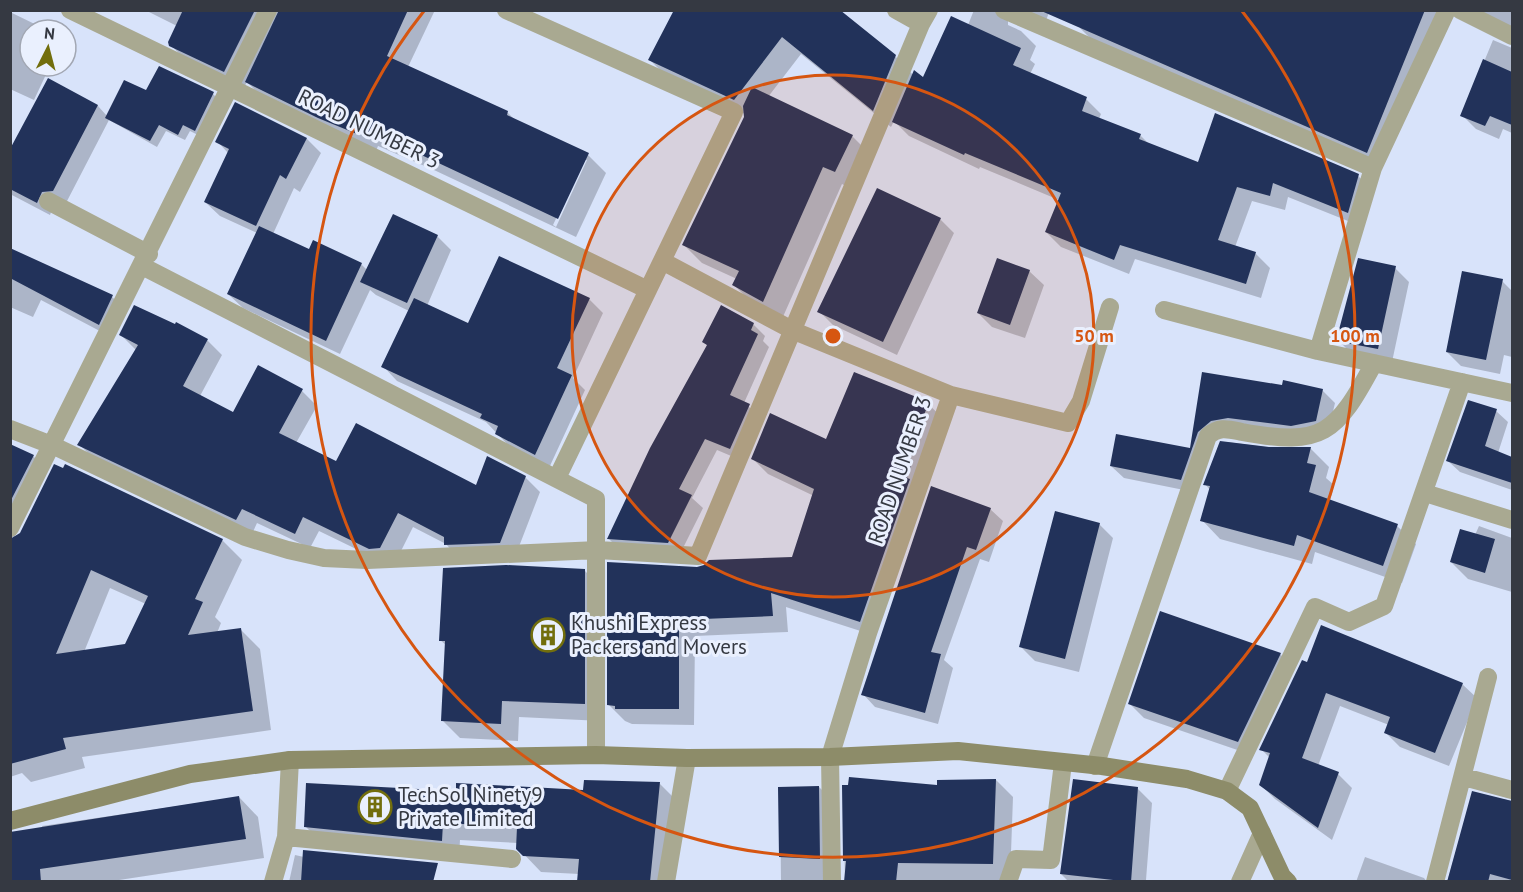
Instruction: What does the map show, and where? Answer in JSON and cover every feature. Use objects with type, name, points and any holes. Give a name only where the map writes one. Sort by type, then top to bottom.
[{"type":"street","name":"ROAD NUMBER 3","points":[[70,10],[648,290]]},
{"type":"street","points":[[10,528],[54,446],[268,10]]},
{"type":"street","points":[[506,10],[734,112],[664,262],[648,290],[557,478]]},
{"type":"street","points":[[10,429],[54,446],[245,537],[324,558],[367,560],[598,550],[698,556],[925,17],[896,10]]},
{"type":"street","points":[[1004,10],[1374,168]]},
{"type":"street","points":[[1318,351],[1374,168],[1447,10]]},
{"type":"street","points":[[1460,10],[1512,36]]},
{"type":"street","points":[[48,201],[145,260],[597,499],[596,755]]},
{"type":"street","name":"ROAD NUMBER 3","points":[[664,262],[794,331],[951,395],[868,633],[830,757],[832,882]]},
{"type":"street","points":[[951,395],[1068,423],[1081,401],[1110,307]]},
{"type":"street","points":[[1164,310],[1318,351],[1512,393]]},
{"type":"street","points":[[1095,766],[1208,436],[1214,431],[1227,428],[1274,437],[1301,439],[1319,434],[1355,400],[1374,363]]},
{"type":"street","points":[[1227,791],[1315,607],[1349,622],[1384,606],[1462,382]]},
{"type":"street","points":[[1425,493],[1512,519]]},
{"type":"street","points":[[1435,882],[1464,777],[1488,676]]},
{"type":"street","points":[[10,821],[190,774],[290,760],[596,755],[687,758],[830,757],[958,751],[1063,762],[1187,779],[1227,791],[1250,808],[1282,876],[1288,882]]},
{"type":"street","points":[[666,882],[687,758]]},
{"type":"street","points":[[273,882],[286,837],[290,760]]},
{"type":"street","points":[[1008,882],[1016,859],[1050,861],[1063,762]]},
{"type":"street","points":[[1464,777],[1512,790]]},
{"type":"street","points":[[1240,882],[1262,833]]},
{"type":"street","points":[[286,837],[512,858]]},
{"type":"building","points":[[183,10],[255,10],[224,72],[169,46],[168,42]]},
{"type":"building","points":[[279,10],[408,10],[387,56],[508,111],[507,115],[589,153],[558,219],[415,152],[360,129],[357,134],[318,118],[245,82]]},
{"type":"building","points":[[674,10],[840,10],[896,55],[873,111],[782,37],[734,100],[648,60]]},
{"type":"building","points":[[1039,10],[1425,10],[1367,153]]},
{"type":"building","points":[[951,16],[1021,48],[1013,65],[1087,97],[1082,111],[1141,134],[1139,139],[1198,162],[1215,113],[1359,174],[1348,213],[1273,183],[1270,196],[1237,187],[1218,240],[1256,252],[1246,284],[1120,245],[1114,260],[1045,232],[1061,193],[965,153],[964,155],[892,122],[914,70],[923,77]]},
{"type":"building","points":[[1483,59],[1512,72],[1512,125],[1490,116],[1485,126],[1460,116]]},
{"type":"building","points":[[159,66],[214,92],[195,131],[183,125],[178,135],[159,125],[150,141],[105,118],[124,80],[146,90]]},
{"type":"building","points":[[48,78],[98,105],[53,191],[42,192],[37,203],[10,189],[10,149]]},
{"type":"building","points":[[752,87],[853,135],[835,172],[823,167],[763,302],[732,285],[739,271],[682,245],[744,117],[743,106]]},
{"type":"building","points":[[235,102],[307,138],[286,179],[280,175],[256,226],[204,202],[229,149],[215,142]]},
{"type":"building","points":[[877,188],[941,218],[883,342],[817,312]]},
{"type":"building","points":[[393,214],[438,235],[407,303],[360,282]]},
{"type":"building","points":[[259,226],[309,249],[313,240],[362,263],[326,341],[227,294]]},
{"type":"building","points":[[10,248],[113,295],[99,325],[10,278]]},
{"type":"building","points":[[499,256],[590,298],[557,368],[572,375],[535,455],[495,434],[498,426],[480,418],[482,414],[381,367],[414,298],[468,323]]},
{"type":"building","points":[[997,258],[1030,270],[1010,325],[977,313]]},
{"type":"building","points":[[1358,258],[1396,266],[1378,349],[1336,341]]},
{"type":"building","points":[[1462,271],[1503,279],[1486,360],[1446,352]]},
{"type":"building","points":[[134,305],[175,324],[176,322],[208,339],[183,386],[233,412],[258,365],[303,389],[279,433],[336,461],[356,423],[476,485],[487,456],[526,476],[500,543],[444,545],[444,537],[398,513],[380,548],[369,549],[303,517],[295,534],[242,509],[236,520],[77,445],[138,345],[119,335]]},
{"type":"building","points":[[721,305],[754,323],[751,330],[758,334],[730,395],[750,404],[730,449],[705,439],[679,489],[692,495],[668,543],[607,539],[650,448],[707,345],[702,342]]},
{"type":"building","points":[[854,372],[929,402],[919,428],[913,427],[906,460],[912,462],[907,478],[910,479],[860,622],[771,593],[773,616],[679,620],[679,709],[615,709],[615,706],[607,705],[607,562],[697,567],[709,560],[792,557],[814,489],[751,459],[770,413],[826,439]]},
{"type":"building","points":[[1202,372],[1282,385],[1283,380],[1323,389],[1316,421],[1291,426],[1228,418],[1211,421],[1198,432],[1181,480],[1110,466],[1116,434],[1190,448]]},
{"type":"building","points":[[1468,400],[1497,409],[1485,446],[1512,457],[1512,483],[1446,461]]},
{"type":"building","points":[[1220,441],[1269,447],[1311,447],[1307,463],[1316,465],[1309,492],[1398,524],[1383,566],[1297,535],[1294,546],[1200,521],[1210,486],[1203,485]]},
{"type":"building","points":[[10,444],[34,455],[10,502]]},
{"type":"building","points":[[54,464],[63,468],[65,464],[223,539],[195,599],[203,602],[188,635],[241,628],[253,711],[63,738],[66,749],[10,764],[10,539],[20,533]],"holes":[[[91,570],[148,596],[125,644],[56,654]]]},
{"type":"building","points":[[931,486],[991,508],[976,550],[967,547],[931,652],[941,654],[925,713],[861,695]]},
{"type":"building","points":[[1055,511],[1100,523],[1065,659],[1019,647]]},
{"type":"building","points":[[1460,529],[1495,539],[1485,573],[1450,562]]},
{"type":"building","points":[[506,565],[585,569],[585,704],[502,701],[501,724],[441,721],[445,641],[439,641],[443,568]]},
{"type":"building","points":[[1160,611],[1281,653],[1238,742],[1128,704]]},
{"type":"building","points":[[1321,625],[1463,683],[1435,753],[1384,733],[1390,717],[1326,693],[1302,758],[1339,772],[1318,828],[1259,785],[1270,753],[1259,750],[1302,660],[1307,662]]},
{"type":"building","points":[[849,777],[937,785],[937,780],[996,779],[993,864],[898,863],[896,882],[844,882],[846,861],[843,861],[842,785],[848,785]]},
{"type":"building","points":[[1073,779],[1138,787],[1131,882],[1060,874]]},
{"type":"building","points":[[584,780],[660,782],[650,882],[577,882],[579,859],[523,856],[516,849],[517,827],[443,823],[442,841],[304,827],[306,783],[456,791],[456,783],[583,790]]},
{"type":"building","points":[[819,786],[820,859],[779,857],[778,787]]},
{"type":"building","points":[[1472,791],[1512,801],[1512,880],[1490,874],[1488,882],[1447,882]]},
{"type":"building","points":[[239,796],[246,839],[40,869],[41,882],[10,882],[10,832]]},
{"type":"building","points":[[303,850],[438,863],[433,882],[301,882]]},
{"type":"place","name":"Khushi Express Packers and Movers","points":[[548,635]]},
{"type":"place","name":"TechSol Ninety9 Private Limited","points":[[375,807]]}]
